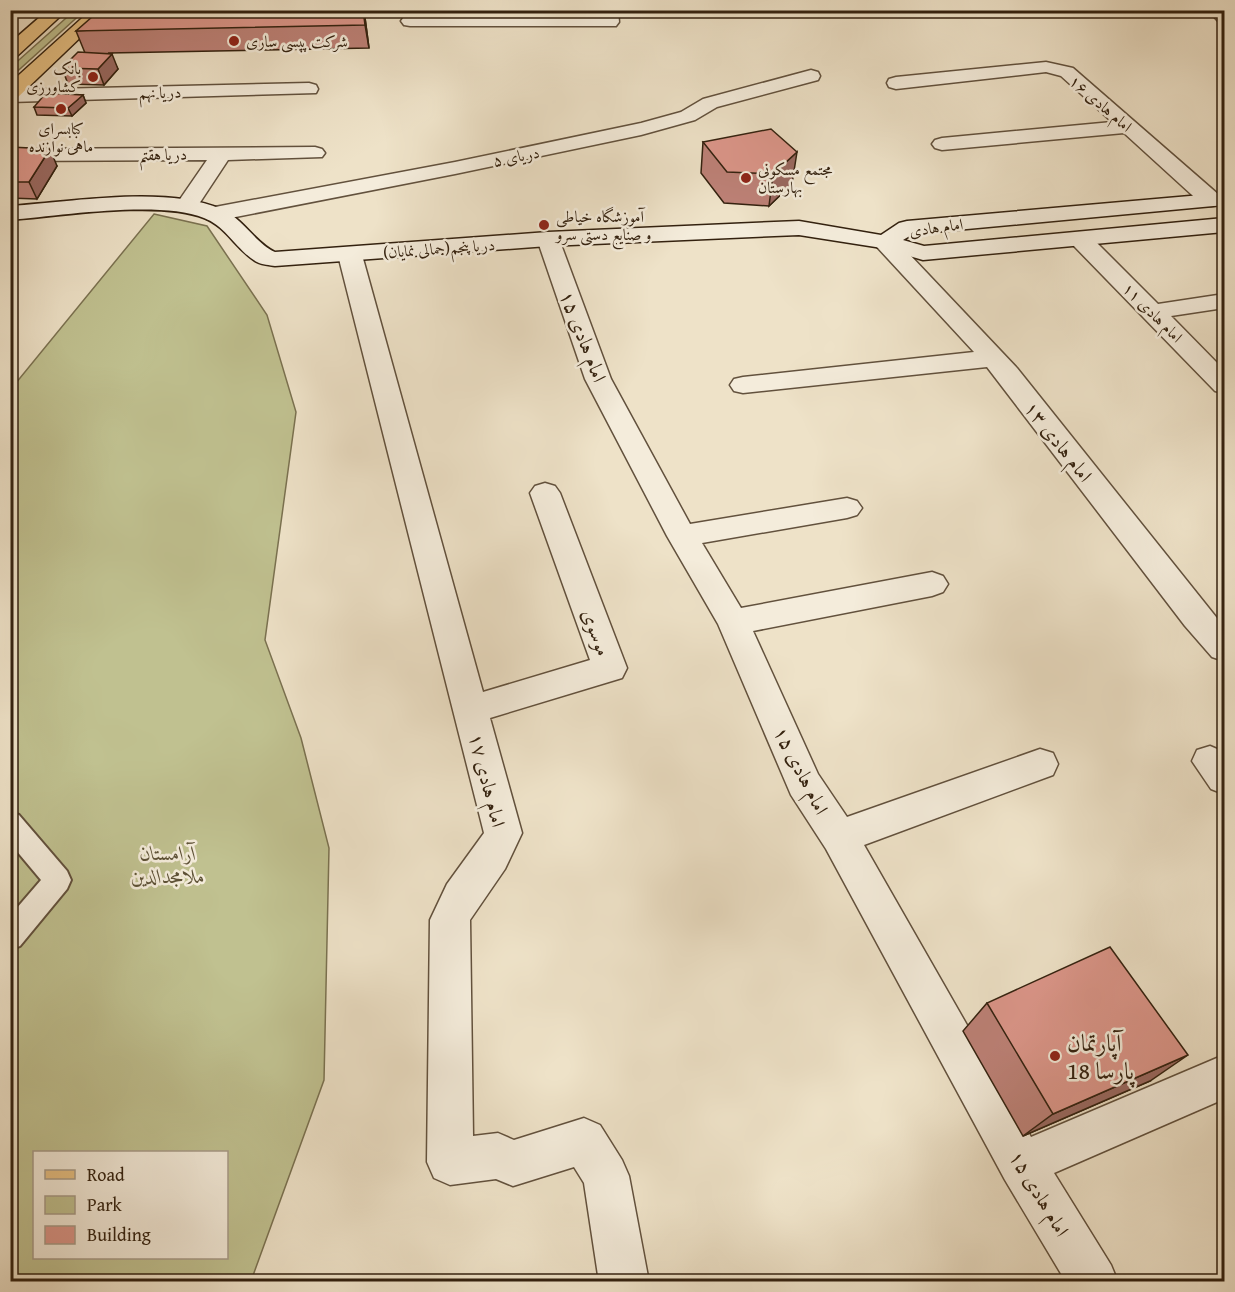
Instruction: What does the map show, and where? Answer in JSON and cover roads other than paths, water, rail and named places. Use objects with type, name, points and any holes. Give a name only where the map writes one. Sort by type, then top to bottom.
[{"type":"main road","points":[[10,53],[59,10]]},
{"type":"main road","points":[[10,95],[101,10]]},
{"type":"street","points":[[957,10],[971,10]]},
{"type":"street","points":[[1216,10],[1224,17]]},
{"type":"street","points":[[410,21],[610,16]]},
{"type":"street","name":"امام هادی ۱۶","points":[[896,82],[1046,67],[1067,72],[1128,127],[1218,200]]},
{"type":"street","name":"دریای ۵","points":[[215,214],[543,151],[634,130],[701,111],[710,103],[811,76]]},
{"type":"street","name":"دریا نهم","points":[[10,95],[309,88]]},
{"type":"street","points":[[942,144],[1128,127]]},
{"type":"street","points":[[187,205],[222,153]]},
{"type":"street","name":"دریا هقتم","points":[[10,155],[315,153]]},
{"type":"street","name":"امام هادی","points":[[885,242],[907,228],[1218,200]]},
{"type":"street","name":"دریا پنجم(جمالی نمایان)","points":[[10,213],[115,206],[187,205],[215,214],[265,257],[287,259],[548,239],[799,228],[885,242]]},
{"type":"street","name":"امام هادی","points":[[885,242],[923,253],[1224,225]]},
{"type":"street","name":"امام هادی ۱۵","points":[[548,239],[598,379],[682,536],[733,622],[804,784],[839,837],[1021,1164],[1094,1281]]},
{"type":"street","name":"امام هادی ١۱","points":[[1080,239],[1224,385]]},
{"type":"street","name":"امام هادی ١٣","points":[[885,242],[1008,375],[1196,617],[1224,648]]},
{"type":"street","name":"امام هادی ۱۷","points":[[350,255],[503,833],[498,848],[455,903],[450,920],[450,1162],[498,1156],[513,1162],[584,1141],[606,1176],[624,1281]]},
{"type":"street","points":[[1152,312],[1224,301]]},
{"type":"street","points":[[743,385],[993,358]]},
{"type":"street","name":"موسوی","points":[[470,710],[610,668],[545,493]]},
{"type":"street","points":[[682,536],[848,508]]},
{"type":"street","points":[[733,622],[932,584]]},
{"type":"street","points":[[839,837],[1040,764]]},
{"type":"street","points":[[1021,1164],[1224,1077]]},
{"type":"lane","points":[[10,823],[58,880],[10,937]]},
{"type":"place","name":"شرکت پپسی ساری","points":[[234,41]]},
{"type":"place","name":"بانک کشاورزی","points":[[93,77]]},
{"type":"place","name":"کبابسرای ماهی نوازنده","points":[[61,109]]},
{"type":"place","name":"مجتمع مسکونی بهارستان","points":[[746,178]]},
{"type":"place","name":"آموزشگاه خیاطی و صنایع دستی سرو","points":[[544,225]]},
{"type":"place","name":"آپارتمان پارسا 18","points":[[1055,1056]]},
{"type":"park label","name":"آرامستان ملامجدالدین","points":[[168,864]]}]
